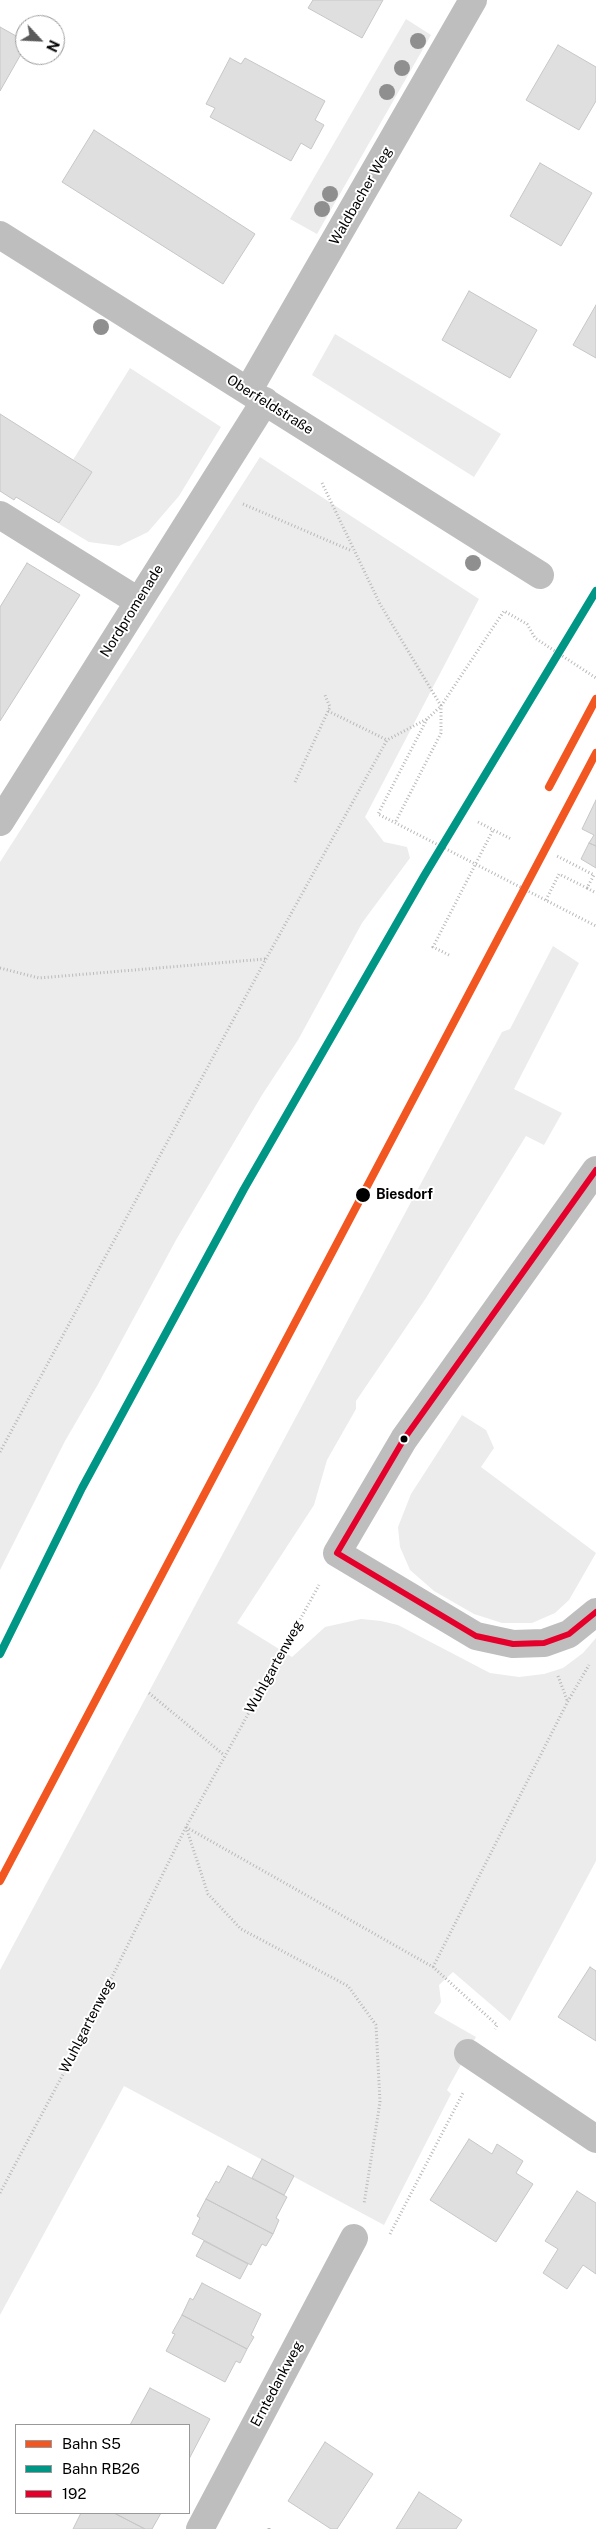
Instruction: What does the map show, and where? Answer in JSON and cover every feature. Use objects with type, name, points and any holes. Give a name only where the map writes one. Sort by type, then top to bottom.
[{"type":"street","name":"Waldbacher Weg","points":[[257,396],[473,0]]},
{"type":"street","name":"Oberfeldstraße","points":[[0,234],[540,575]]},
{"type":"street","name":"Nordpromenade","points":[[0,822],[138,601],[210,490],[257,396]]},
{"type":"street","points":[[0,515],[138,601]]},
{"type":"street","points":[[596,1170],[404,1439],[336,1553],[476,1636],[513,1644],[544,1643],[569,1634],[596,1612]]},
{"type":"street","points":[[474,2057],[596,2139]]},
{"type":"street","name":"Erntedankweg","points":[[200,2529],[354,2238]]},
{"type":"path","points":[[322,483],[380,604],[441,706],[441,733],[395,823]]},
{"type":"path","points":[[210,490],[353,551]]},
{"type":"path","points":[[0,1452],[266,959],[387,740],[427,719],[441,706],[504,611],[527,624],[534,638],[596,678]]},
{"type":"path","points":[[295,782],[330,707],[325,695]]},
{"type":"path","points":[[328,711],[387,740]]},
{"type":"path","points":[[427,719],[378,814],[596,926]]},
{"type":"path","points":[[478,822],[511,839]]},
{"type":"path","points":[[449,955],[433,947],[493,830]]},
{"type":"path","points":[[554,855],[594,875],[587,888]]},
{"type":"path","points":[[546,900],[559,874],[596,893]]},
{"type":"path","points":[[0,968],[39,978],[266,959]]},
{"type":"path","name":"Wuhlgartenweg","points":[[0,2193],[77,2048],[186,1827],[336,1553]]},
{"type":"path","points":[[433,1967],[568,1701],[591,1661]]},
{"type":"path","points":[[149,1693],[224,1755]]},
{"type":"path","points":[[186,1827],[433,1967],[497,2025],[474,2057]]},
{"type":"path","points":[[186,1827],[208,1894],[241,1930],[348,1986],[376,2025],[380,2102],[362,2220],[354,2238]]},
{"type":"shaded area","points":[[406,19],[431,35],[317,234],[290,219]]},
{"type":"shaded area","points":[[335,334],[501,434],[474,477],[312,375]]},
{"type":"shaded area","points":[[130,368],[221,427],[179,496],[148,532],[119,546],[89,542],[59,524],[92,472],[73,460]]},
{"type":"shaded area","points":[[260,457],[479,599],[365,817],[384,842],[407,847],[410,858],[362,923],[298,1040],[262,1095],[176,1240],[65,1441],[0,1570],[0,862]]},
{"type":"shaded area","points":[[553,946],[579,963],[514,1089],[562,1113],[544,1145],[526,1136],[426,1298],[356,1401],[356,1409],[327,1460],[314,1505],[237,1623],[292,1657],[325,1627],[361,1619],[381,1621],[398,1625],[490,1673],[519,1677],[544,1674],[563,1668],[583,1653],[596,1638],[596,1861],[510,2021],[453,1972],[439,1985],[441,2002],[434,2013],[476,2037],[447,2090],[451,2094],[384,2225],[124,2086],[0,2315],[0,1970],[502,1032],[510,1029]]},
{"type":"shaded area","points":[[462,1415],[486,1430],[494,1448],[481,1467],[596,1553],[569,1600],[555,1613],[532,1623],[502,1623],[474,1614],[434,1591],[410,1570],[400,1547],[398,1527],[411,1494]]},
{"type":"building","points":[[313,0],[383,0],[362,38],[308,8]]},
{"type":"building","points":[[0,27],[15,35],[15,65],[0,91]]},
{"type":"building","points":[[558,45],[596,67],[596,101],[579,130],[526,100]]},
{"type":"building","points":[[230,58],[241,64],[245,58],[325,101],[315,120],[324,125],[311,149],[301,143],[291,161],[210,117],[215,108],[206,104]]},
{"type":"building","points":[[94,130],[255,234],[223,284],[62,182]]},
{"type":"building","points":[[540,163],[592,193],[561,246],[510,216]]},
{"type":"building","points":[[469,291],[537,330],[510,378],[442,340]]},
{"type":"building","points":[[596,305],[596,358],[573,345]]},
{"type":"building","points":[[0,414],[92,472],[59,523],[16,497],[14,500],[0,491]]},
{"type":"building","points":[[27,563],[80,595],[0,721],[0,607]]},
{"type":"building","points":[[596,800],[596,846],[589,843],[594,835],[582,829]]},
{"type":"building","points":[[589,843],[596,846],[596,868],[581,859]]},
{"type":"building","points":[[590,1967],[596,1971],[596,2041],[558,2017]]},
{"type":"building","points":[[469,2139],[492,2154],[497,2144],[523,2161],[516,2173],[533,2184],[496,2242],[430,2200]]},
{"type":"building","points":[[262,2159],[294,2176],[284,2195],[252,2178]]},
{"type":"building","points":[[228,2166],[287,2197],[276,2218],[279,2220],[273,2234],[206,2199],[216,2181],[219,2183]]},
{"type":"building","points":[[577,2191],[596,2203],[596,2274],[583,2265],[567,2289],[543,2273],[558,2249],[545,2241]]},
{"type":"building","points":[[206,2199],[273,2234],[266,2246],[262,2244],[251,2265],[192,2234],[200,2218],[197,2216]]},
{"type":"building","points":[[204,2241],[248,2264],[240,2279],[196,2256]]},
{"type":"building","points":[[202,2283],[261,2314],[251,2335],[254,2337],[247,2349],[182,2315],[190,2298],[193,2300]]},
{"type":"building","points":[[182,2315],[247,2349],[240,2363],[236,2361],[225,2382],[166,2351],[175,2334],[172,2333]]},
{"type":"building","points":[[150,2388],[210,2419],[190,2457],[190,2424],[131,2424]]},
{"type":"building","points":[[325,2442],[373,2474],[337,2529],[331,2529],[288,2501]]},
{"type":"building","points":[[419,2492],[462,2520],[456,2529],[396,2529]]},
{"type":"building","points":[[80,2514],[116,2514],[145,2529],[73,2529]]},
{"type":"building","points":[[116,2514],[160,2514],[152,2529],[145,2529]]},
{"type":"rail line","name":"RB26","points":[[0,1654],[82,1488],[244,1189],[424,876],[596,591]]},
{"type":"rail line","name":"S5","points":[[549,787],[596,699]]},
{"type":"rail line","name":"S5","points":[[0,1881],[596,753]]},
{"type":"transit line","name":"192","points":[[337,1553],[404,1439],[596,1170]]},
{"type":"transit line","name":"192","points":[[337,1553],[476,1636],[513,1644],[544,1643],[569,1634],[596,1612]]},
{"type":"place","name":"Biesdorf","points":[[363,1195]]}]
